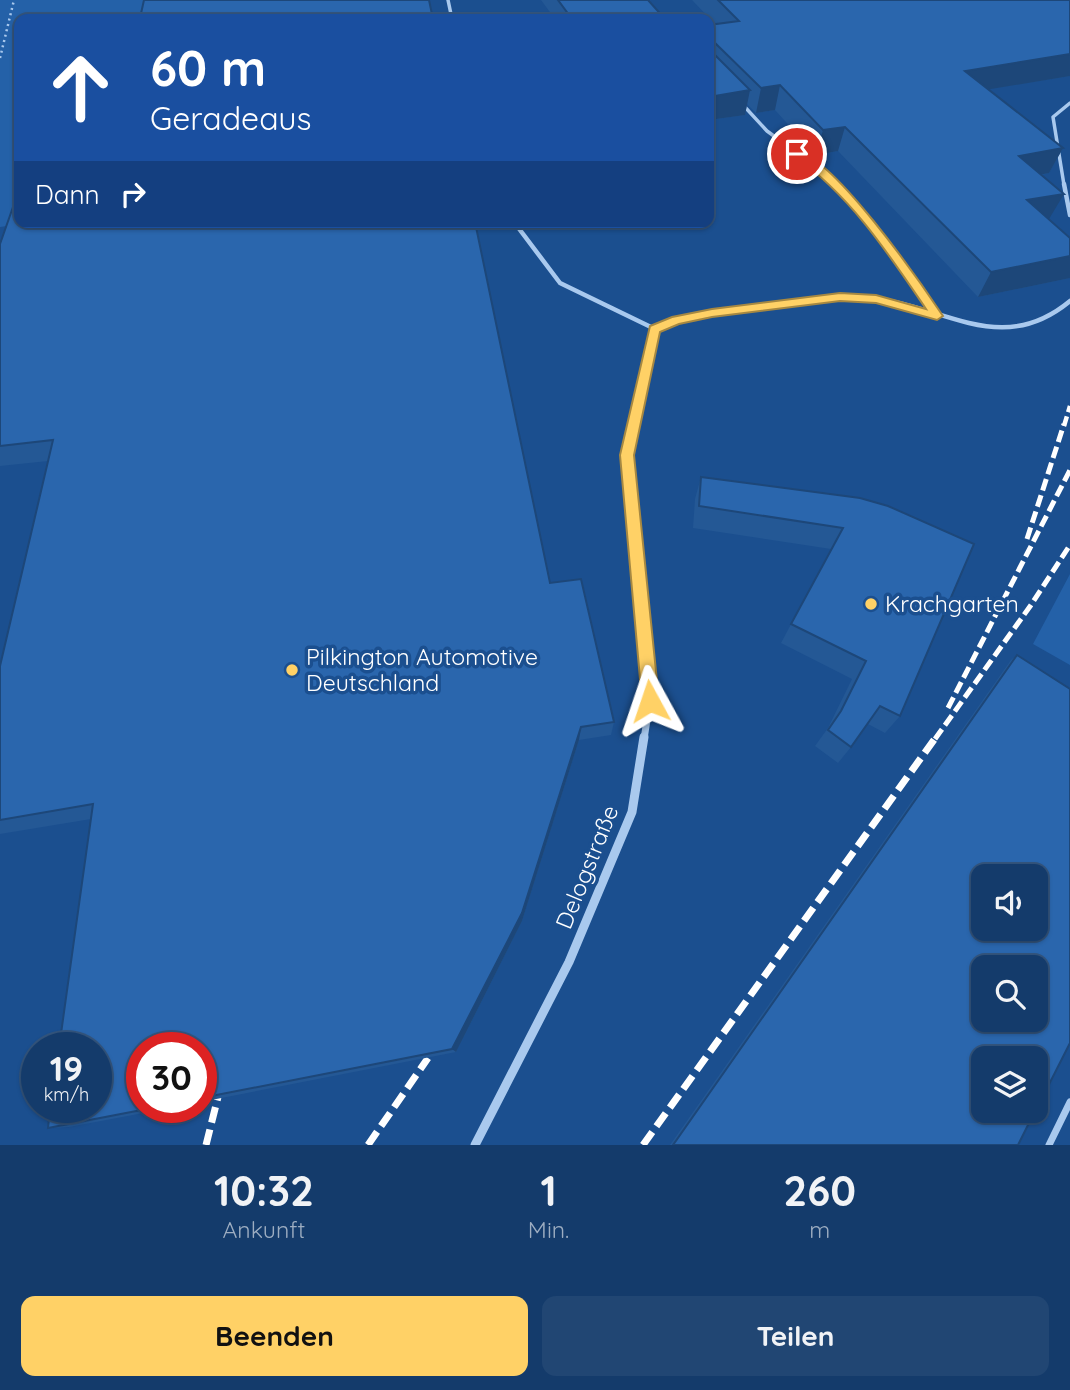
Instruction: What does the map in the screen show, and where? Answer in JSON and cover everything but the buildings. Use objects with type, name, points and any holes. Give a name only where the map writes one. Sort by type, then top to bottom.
[{"type":"street","name":"Delogstraße","points":[[475,1145],[569,962],[632,812],[650,701],[627,455]]},
{"type":"lane","points":[[1070,103],[1053,117],[1054,138],[1070,215]]},
{"type":"lane","points":[[742,105],[767,131],[822,171],[881,235],[937,316]]},
{"type":"lane","points":[[519,228],[560,283],[655,329],[676,320],[712,313],[840,297],[876,299],[981,326],[1009,326],[1036,322],[1061,311],[1070,301]]},
{"type":"lane","points":[[627,455],[655,329]]},
{"type":"lane","points":[[1049,1145],[1070,1102]]},
{"type":"path","points":[[0,58],[14,0]]},
{"type":"shaded area","points":[[0,0],[151,0],[148,14],[14,14],[14,208],[7,226],[0,227]]},
{"type":"shaded area","points":[[1070,574],[1070,665],[1033,644]]},
{"type":"railway","points":[[1064,426],[1070,406]]},
{"type":"railway","points":[[1027,539],[1064,424]]},
{"type":"railway","points":[[948,708],[1070,470]]},
{"type":"railway","points":[[935,739],[1031,605],[1070,545]]},
{"type":"railway","points":[[643,1145],[936,737]]},
{"type":"railway","points":[[368,1145],[428,1058]]},
{"type":"railway","points":[[206,1145],[218,1097]]},
{"type":"place","name":"Krachgarten","points":[[871,604]]},
{"type":"place","name":"Pilkington Automotive Deutschland","points":[[292,670]]},
{"type":"route","points":[[650,701],[627,455],[655,329],[676,320],[712,313],[840,297],[876,299],[937,316],[881,235],[822,171],[797,154]]}]
